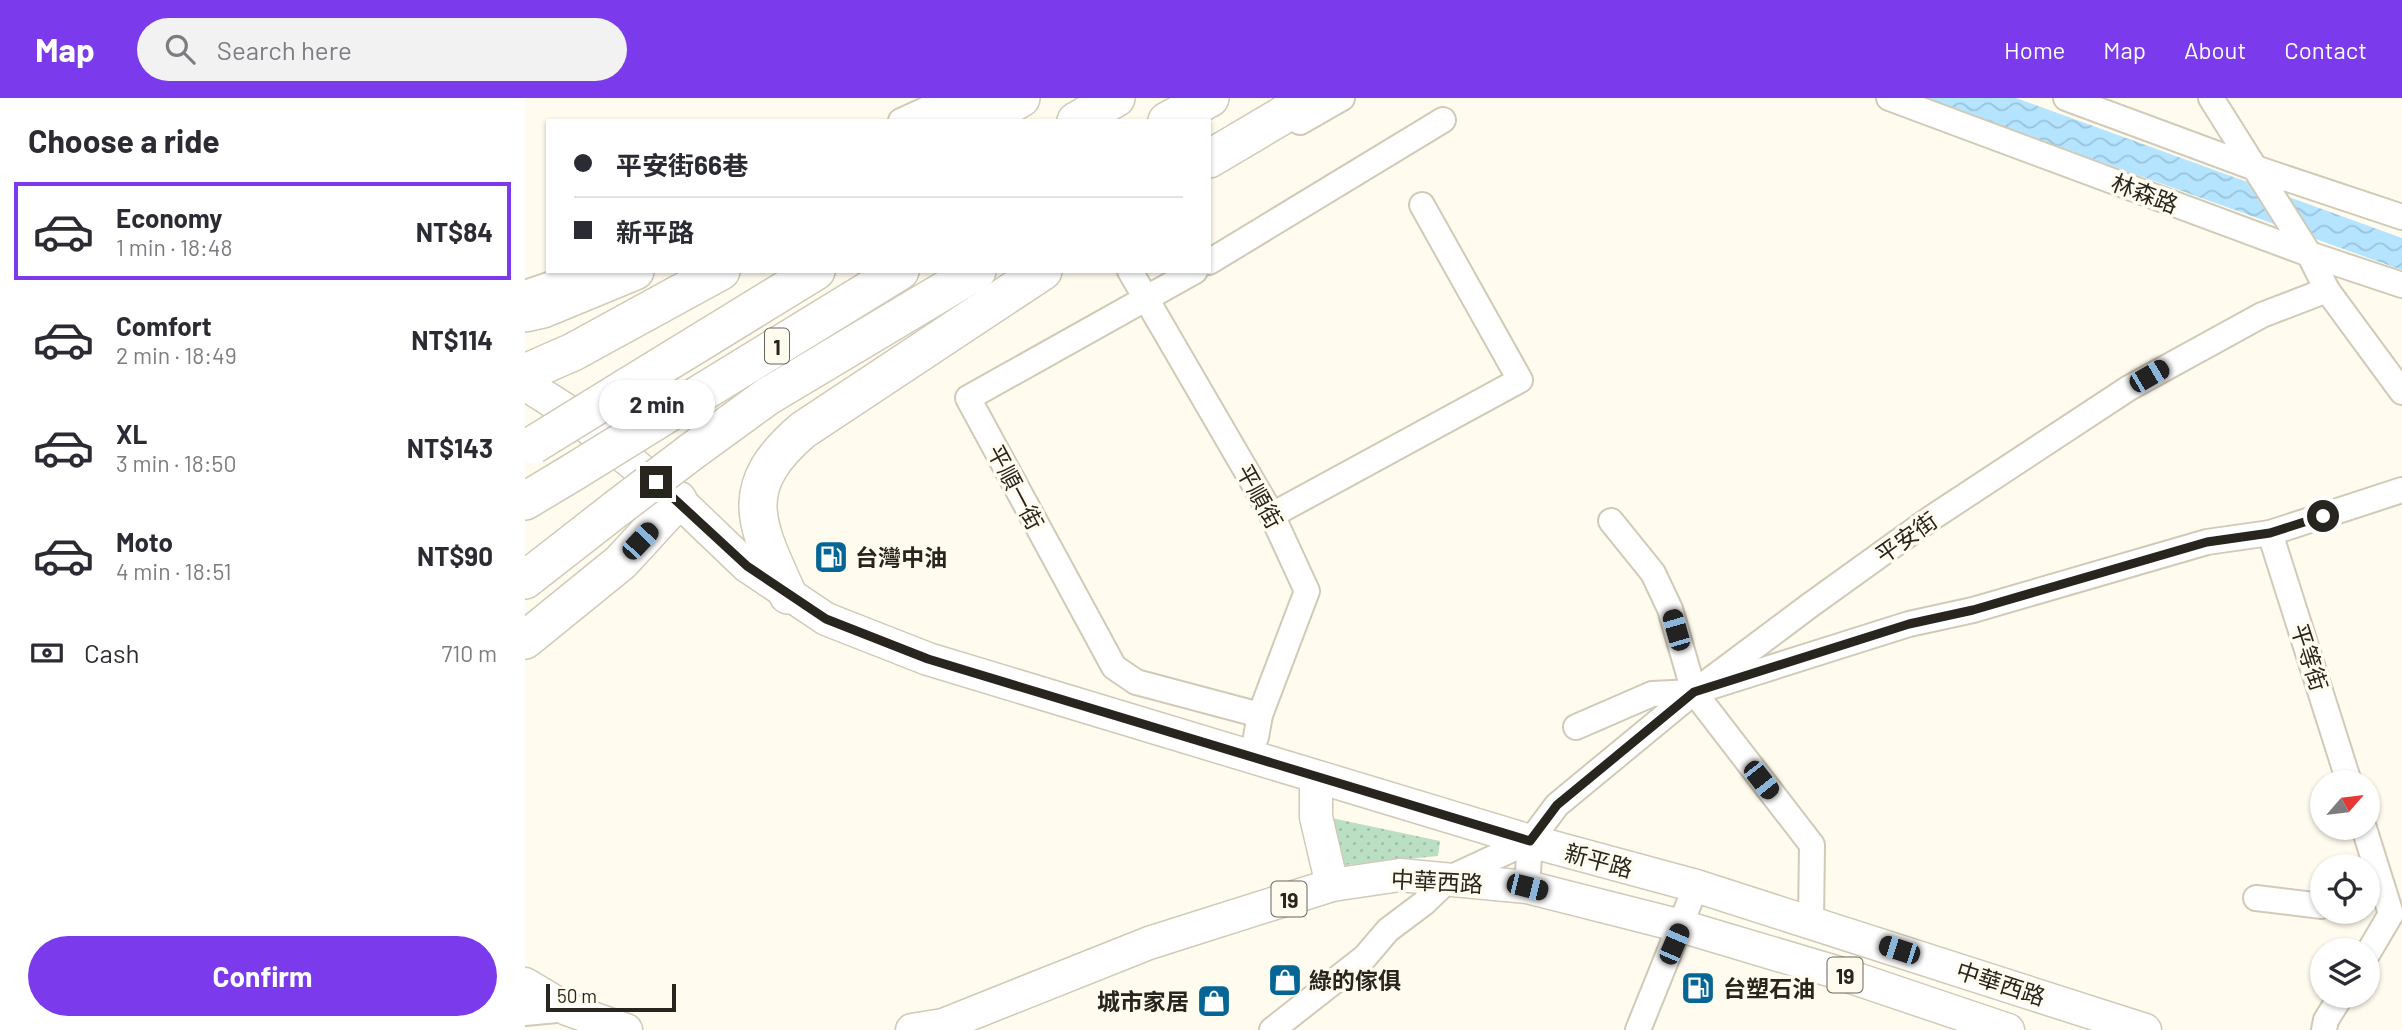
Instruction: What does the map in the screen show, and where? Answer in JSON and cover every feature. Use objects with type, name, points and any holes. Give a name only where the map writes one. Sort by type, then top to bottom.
[{"type":"highway","points":[[937,119],[978,98]]},
{"type":"highway","points":[[985,119],[1021,98]]},
{"type":"highway","points":[[1079,119],[1116,98]]},
{"type":"highway","points":[[1171,119],[1210,98]]},
{"type":"highway","points":[[1211,142],[1286,98]]},
{"type":"highway","points":[[1211,158],[1312,98]]},
{"type":"highway","points":[[525,313],[543,310],[630,273]]},
{"type":"highway","points":[[525,373],[573,352],[717,273]]},
{"type":"highway","name":"1","points":[[529,448],[813,273]]},
{"type":"highway","name":"1","points":[[525,501],[897,273]]},
{"type":"highway","points":[[525,580],[615,509],[778,390],[974,273]]},
{"type":"highway","points":[[788,595],[759,527],[757,504],[762,477],[778,451],[803,430],[1039,273]]},
{"type":"highway","points":[[525,640],[621,562],[678,500]]},
{"type":"main road","name":"新平路","points":[[525,384],[569,412],[678,500],[747,566],[826,619],[928,659],[1316,778],[1696,886]]},
{"type":"main road","points":[[1316,778],[1316,817],[1332,886]]},
{"type":"main road","name":"中華西路","points":[[912,1030],[943,1025],[1149,943],[1332,886],[1400,875],[1527,887],[1681,926],[1839,973],[2008,1030]]},
{"type":"main road","name":"中華西路","points":[[1696,886],[2145,1030]]},
{"type":"main road","points":[[525,984],[567,1009],[626,1030]]},
{"type":"street","points":[[905,119],[950,98]]},
{"type":"street","points":[[1211,175],[1342,98]]},
{"type":"street","name":"林森路","points":[[1889,98],[2309,254],[2402,285]]},
{"type":"street","points":[[2066,98],[2255,169],[2402,217]]},
{"type":"street","points":[[2211,98],[2309,254],[2327,290],[2402,392]]},
{"type":"street","points":[[1211,261],[1443,120]]},
{"type":"street","points":[[1272,514],[1520,380],[1422,205]]},
{"type":"street","points":[[525,293],[582,273]]},
{"type":"street","name":"平順街","points":[[1131,273],[1272,514],[1307,591],[1258,726]]},
{"type":"street","name":"平順一街","points":[[1192,273],[968,398],[1114,667],[1136,682],[1258,726]]},
{"type":"street","name":"平安街","points":[[1530,841],[1557,805],[1694,692],[1930,519],[2129,388],[2262,315],[2327,290]]},
{"type":"street","points":[[1576,727],[1652,694],[1694,692],[1909,624],[1973,610],[2207,542],[2270,533],[2402,490]]},
{"type":"street","points":[[1611,521],[1653,573],[1670,610],[1694,692],[1812,845],[1811,922]]},
{"type":"street","name":"平等街","points":[[2270,533],[2345,770]]},
{"type":"street","points":[[2367,840],[2387,914],[2375,938]]},
{"type":"street","points":[[1272,1030],[1364,957],[1388,930],[1424,903],[1450,878],[1530,841],[1527,887]]},
{"type":"street","points":[[1638,1030],[1696,886]]},
{"type":"street","points":[[2256,898],[2310,905]]},
{"type":"street","points":[[2324,1030],[2335,1008]]},
{"type":"street","points":[[525,1013],[567,1009]]},
{"type":"green space","points":[[1327,817],[1440,841],[1438,856],[1335,866]]},
{"type":"water","points":[[1923,98],[2016,98],[2402,238],[2402,270]]},
{"type":"place","name":"台灣中油","points":[[831,557]]},
{"type":"place","name":"綠的傢俱","points":[[1285,980]]},
{"type":"place","name":"台塑石油","points":[[1698,988]]},
{"type":"place","name":"城市家居","points":[[1214,1001]]},
{"type":"route","points":[[656,482],[747,566],[826,619],[928,659],[1530,841],[1557,805],[1694,692],[1909,624],[1973,610],[2207,542],[2270,533],[2323,516]]}]
